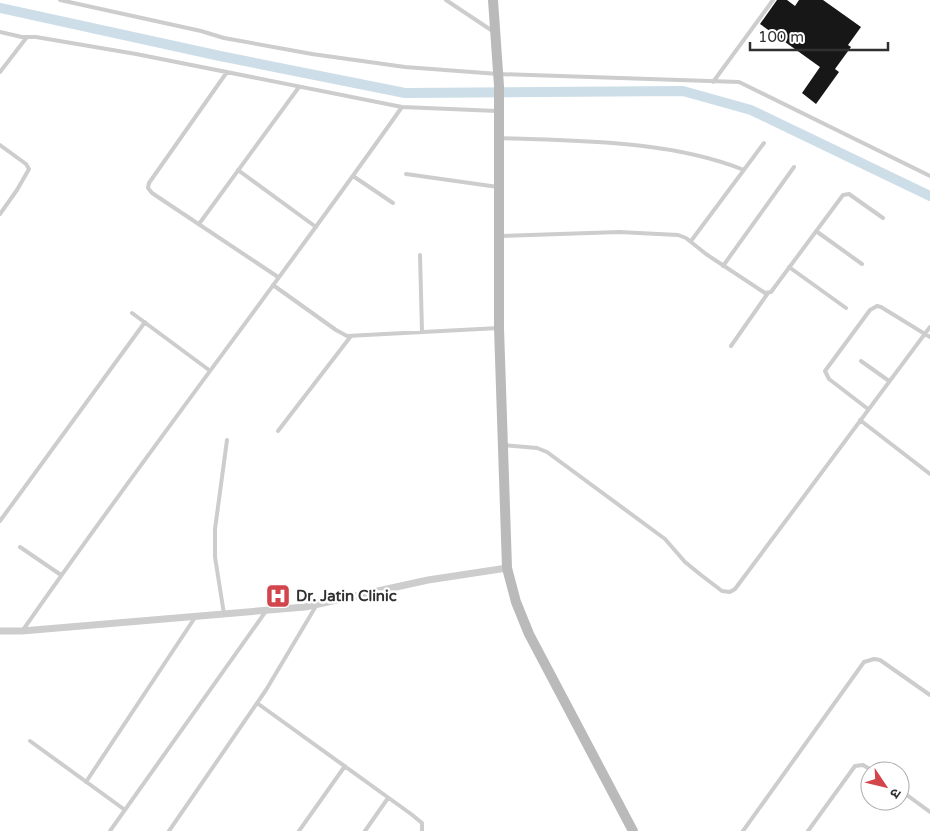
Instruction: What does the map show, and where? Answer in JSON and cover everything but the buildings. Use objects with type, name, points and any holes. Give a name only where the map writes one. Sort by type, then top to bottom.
[{"type":"street","points":[[493,0],[499,86],[499,328],[507,568],[516,602],[529,634],[633,831]]},
{"type":"street","points":[[0,632],[266,611],[317,604],[428,580],[507,568]]},
{"type":"lane","points":[[60,0],[201,30],[224,38],[312,54],[405,67],[498,74],[739,82],[930,176]]},
{"type":"lane","points":[[446,0],[496,33]]},
{"type":"lane","points":[[713,82],[773,0]]},
{"type":"lane","points":[[0,32],[136,54],[402,107],[499,108]]},
{"type":"lane","points":[[0,72],[27,37]]},
{"type":"lane","points":[[227,72],[148,185],[152,192],[278,277]]},
{"type":"lane","points":[[199,224],[300,87]]},
{"type":"lane","points":[[22,631],[209,370],[316,227],[402,107]]},
{"type":"lane","points":[[500,138],[644,146],[717,160],[744,170]]},
{"type":"lane","points":[[690,241],[764,143]]},
{"type":"lane","points":[[0,145],[26,164],[29,170],[0,214]]},
{"type":"lane","points":[[723,266],[794,167]]},
{"type":"lane","points":[[238,170],[316,227]]},
{"type":"lane","points":[[406,174],[499,187]]},
{"type":"lane","points":[[353,176],[393,203]]},
{"type":"lane","points":[[731,346],[768,293],[844,194],[848,194],[883,218]]},
{"type":"lane","points":[[816,231],[862,264]]},
{"type":"lane","points":[[499,236],[620,232],[678,235],[690,241],[762,292],[768,293]]},
{"type":"lane","points":[[420,255],[422,332]]},
{"type":"lane","points":[[789,267],[846,308]]},
{"type":"lane","points":[[273,285],[344,335],[499,328]]},
{"type":"lane","points":[[868,408],[828,379],[825,371],[870,310],[877,306],[881,307],[930,338]]},
{"type":"lane","points":[[132,313],[209,370]]},
{"type":"lane","points":[[0,521],[144,322]]},
{"type":"lane","points":[[503,444],[537,448],[547,452],[665,540],[686,562],[728,593],[735,588],[930,327]]},
{"type":"lane","points":[[278,431],[350,336]]},
{"type":"lane","points":[[861,361],[889,381]]},
{"type":"lane","points":[[860,420],[930,474]]},
{"type":"lane","points":[[224,614],[215,557],[215,529],[227,440]]},
{"type":"lane","points":[[20,547],[61,575]]},
{"type":"lane","points":[[169,831],[257,703],[317,604]]},
{"type":"lane","points":[[110,831],[266,611]]},
{"type":"lane","points":[[86,782],[196,616]]},
{"type":"lane","points":[[743,831],[864,662],[874,659],[880,660],[930,695]]},
{"type":"lane","points":[[257,703],[420,821],[423,827],[422,831]]},
{"type":"lane","points":[[30,741],[125,810]]},
{"type":"lane","points":[[808,831],[854,766],[860,765]]},
{"type":"lane","points":[[299,831],[345,766]]},
{"type":"lane","points":[[910,797],[930,812]]},
{"type":"lane","points":[[365,831],[388,798]]},
{"type":"waterway","points":[[0,8],[220,56],[405,93],[683,91],[751,110],[930,196]]},
{"type":"place","name":"Dr. Jatin Clinic","points":[[278,596]]}]
